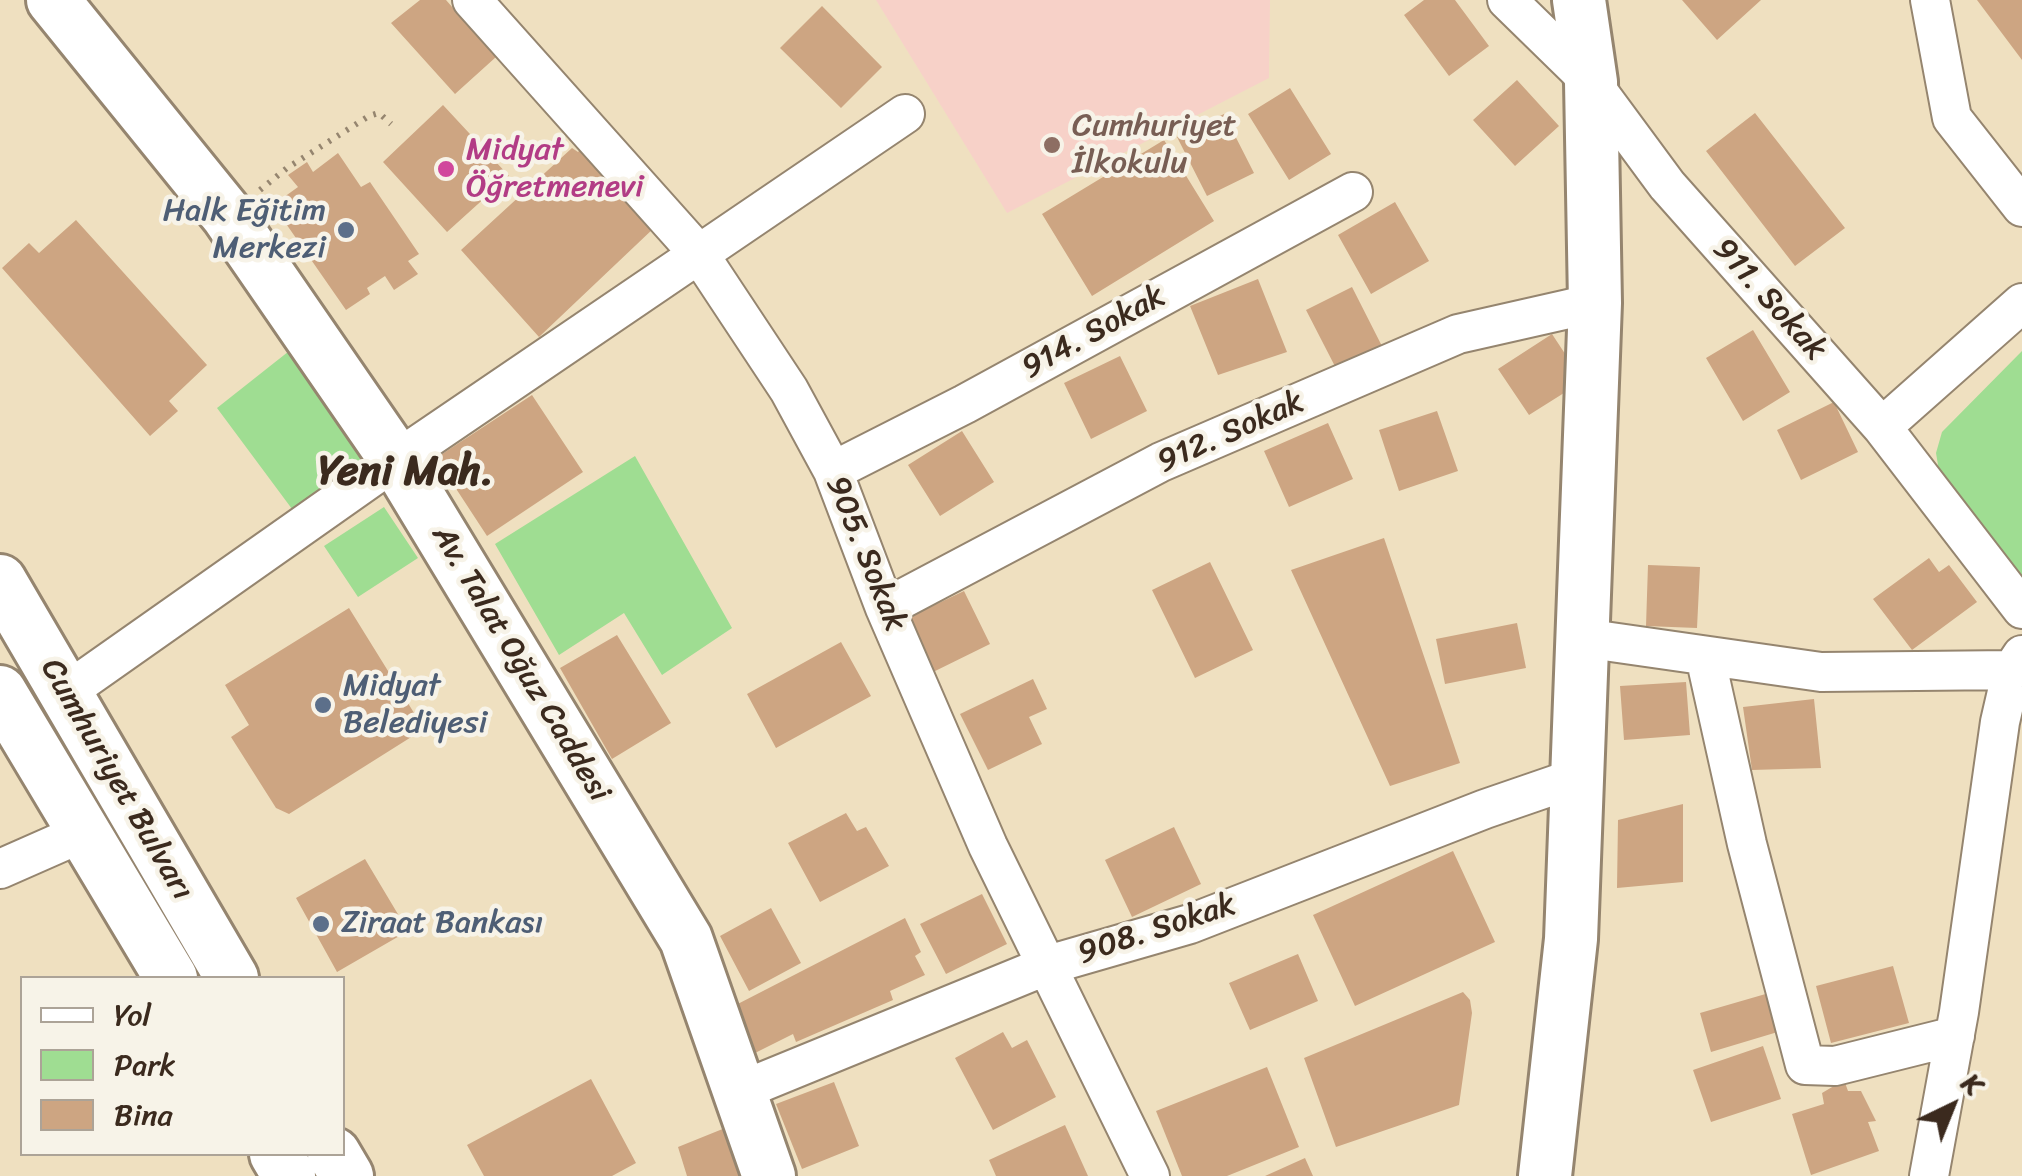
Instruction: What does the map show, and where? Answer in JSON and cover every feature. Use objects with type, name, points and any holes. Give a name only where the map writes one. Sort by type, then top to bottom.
[{"type":"street","name":"Av. Talat Oğuz Caddesi","points":[[54,0],[228,216],[396,460],[686,939],[768,1176]]},
{"type":"street","name":"905. Sokak","points":[[472,0],[699,254],[789,390],[833,471],[885,608],[988,846],[1150,1176]]},
{"type":"street","name":"911. Sokak","points":[[1507,0],[1591,82],[1667,185],[1882,427],[2022,609]]},
{"type":"street","points":[[1545,1176],[1572,940],[1595,303],[1591,82],[1579,0]]},
{"type":"street","points":[[1930,0],[1952,118],[2022,207]]},
{"type":"street","points":[[65,692],[396,460],[905,114]]},
{"type":"street","name":"914. Sokak","points":[[833,471],[965,404],[1353,192]]},
{"type":"street","name":"912. Sokak","points":[[885,608],[1162,462],[1458,334],[1595,303]]},
{"type":"street","points":[[1882,427],[2022,303]]},
{"type":"street","name":"Cumhuriyet Bulvarı","points":[[0,582],[231,976]]},
{"type":"street","points":[[1583,638],[1820,672],[2017,662],[2000,722],[1955,1036],[1929,1176]]},
{"type":"street","points":[[1705,656],[1747,844],[1805,1064],[1835,1066],[1955,1036]]},
{"type":"street","name":"Cumhuriyet Bulvarı","points":[[0,692],[170,976]]},
{"type":"street","name":"908. Sokak","points":[[740,1091],[1048,965],[1190,924],[1466,816],[1578,777]]},
{"type":"street","points":[[0,869],[84,832]]},
{"type":"path","points":[[228,216],[286,168],[369,116],[380,114],[391,124]]},
{"type":"shaded area","name":"Cumhuriyet İlkokulu","points":[[876,0],[1270,0],[1269,78],[1007,213]]},
{"type":"green space","points":[[298,344],[370,450],[364,463],[295,513],[217,408]]},
{"type":"green space","points":[[2022,351],[2022,582],[1939,471],[1936,453],[1942,432]]},
{"type":"green space","points":[[635,456],[732,628],[662,675],[624,613],[559,655],[495,544]]},
{"type":"green space","points":[[384,507],[418,558],[358,597],[324,546]]},
{"type":"building","points":[[420,0],[446,0],[496,57],[455,94],[391,23]]},
{"type":"building","points":[[1424,0],[1455,0],[1489,46],[1449,76],[1404,15]]},
{"type":"building","points":[[1682,0],[1761,0],[1717,40]]},
{"type":"building","points":[[1977,0],[2022,0],[2022,60]]},
{"type":"building","points":[[822,6],[882,67],[841,108],[780,48]]},
{"type":"building","points":[[1517,80],[1559,126],[1515,166],[1473,120]]},
{"type":"building","points":[[1290,88],[1331,154],[1289,180],[1248,114]]},
{"type":"building","name":"Midyat Öğretmenevi","points":[[443,105],[509,176],[447,232],[383,162]]},
{"type":"building","points":[[1755,113],[1845,228],[1795,266],[1706,151]]},
{"type":"building","points":[[1224,114],[1254,173],[1207,196],[1177,137]]},
{"type":"building","points":[[1164,140],[1214,221],[1092,296],[1042,214]]},
{"type":"building","points":[[572,148],[578,152],[582,148],[655,227],[539,337],[461,250]]},
{"type":"building","name":"Halk Eğitim Merkezi","points":[[338,153],[361,187],[370,182],[419,254],[408,261],[418,274],[394,290],[385,276],[367,288],[370,294],[346,310],[273,205],[298,187],[288,175],[307,162],[313,172]]},
{"type":"building","points":[[1395,202],[1429,261],[1371,294],[1338,235]]},
{"type":"building","points":[[76,220],[207,365],[169,401],[178,411],[150,436],[2,268],[29,243],[39,253]]},
{"type":"building","points":[[1258,279],[1287,352],[1218,375],[1190,306]]},
{"type":"building","points":[[1352,287],[1386,354],[1341,378],[1306,310]]},
{"type":"building","points":[[1753,330],[1790,392],[1743,421],[1706,358]]},
{"type":"building","points":[[1552,334],[1583,381],[1529,415],[1498,369]]},
{"type":"building","points":[[1120,356],[1147,411],[1091,439],[1064,383]]},
{"type":"building","points":[[532,395],[583,472],[487,536],[436,458]]},
{"type":"building","points":[[1834,402],[1858,452],[1801,480],[1777,430]]},
{"type":"building","points":[[1437,411],[1458,471],[1399,491],[1379,430]]},
{"type":"building","points":[[1328,423],[1353,479],[1289,507],[1264,451]]},
{"type":"building","points":[[962,431],[994,482],[940,516],[908,465]]},
{"type":"building","points":[[1384,538],[1460,763],[1390,786],[1291,570]]},
{"type":"building","points":[[1929,558],[1939,572],[1949,565],[1977,602],[1912,650],[1873,599]]},
{"type":"building","points":[[1210,562],[1253,650],[1195,678],[1152,590]]},
{"type":"building","points":[[1648,565],[1700,567],[1697,628],[1646,626]]},
{"type":"building","points":[[964,591],[990,644],[925,676],[899,622]]},
{"type":"building","name":"Midyat Belediyesi","points":[[349,608],[424,729],[289,814],[276,808],[231,737],[249,725],[225,685]]},
{"type":"building","points":[[1517,623],[1526,668],[1445,684],[1436,639]]},
{"type":"building","points":[[617,635],[671,723],[612,759],[560,668]]},
{"type":"building","points":[[841,642],[871,696],[776,748],[747,694]]},
{"type":"building","points":[[1033,679],[1047,709],[1029,717],[1042,744],[988,770],[960,714]]},
{"type":"building","points":[[1686,682],[1690,735],[1624,740],[1620,686]]},
{"type":"building","points":[[1814,699],[1821,768],[1752,770],[1743,707]]},
{"type":"building","points":[[1683,804],[1683,882],[1617,888],[1618,820]]},
{"type":"building","points":[[846,813],[857,831],[866,827],[889,866],[820,902],[788,843]]},
{"type":"building","points":[[1174,827],[1201,884],[1132,917],[1105,860]]},
{"type":"building","points":[[1453,851],[1495,942],[1355,1006],[1313,915]]},
{"type":"building","points":[[365,859],[408,931],[337,972],[296,898]]},
{"type":"building","points":[[982,894],[1007,944],[946,974],[920,924]]},
{"type":"building","points":[[771,908],[801,963],[749,991],[720,936]]},
{"type":"building","points":[[905,918],[921,952],[915,956],[925,975],[890,991],[893,1000],[796,1042],[793,1034],[753,1054],[728,1009]]},
{"type":"building","points":[[1298,954],[1318,1001],[1250,1030],[1229,983]]},
{"type":"building","points":[[1893,966],[1909,1023],[1831,1043],[1816,986]]},
{"type":"building","points":[[1463,992],[1470,1000],[1472,1013],[1459,1105],[1336,1147],[1304,1058]]},
{"type":"building","points":[[1769,993],[1781,1031],[1711,1052],[1700,1013]]},
{"type":"building","points":[[1003,1032],[1012,1048],[1027,1040],[1056,1097],[993,1130],[955,1058]]},
{"type":"building","points":[[1763,1046],[1781,1099],[1711,1122],[1693,1070]]},
{"type":"building","points":[[1267,1067],[1299,1147],[1227,1176],[1182,1176],[1156,1111]]},
{"type":"building","points":[[591,1079],[636,1163],[612,1176],[484,1176],[467,1145]]},
{"type":"building","points":[[1844,1080],[1848,1091],[1861,1091],[1876,1121],[1868,1122],[1879,1151],[1811,1175],[1792,1114],[1824,1104],[1822,1093]]},
{"type":"building","points":[[834,1082],[859,1146],[802,1169],[776,1104]]},
{"type":"building","points":[[1065,1125],[1088,1176],[996,1176],[989,1160]]},
{"type":"building","points":[[730,1126],[748,1176],[687,1176],[678,1147]]},
{"type":"building","points":[[1305,1158],[1313,1176],[1265,1176]]},
{"type":"place","name":"Cumhuriyet İlkokulu","points":[[1052,145]]},
{"type":"place","name":"Midyat Öğretmenevi","points":[[446,169]]},
{"type":"place","name":"Halk Eğitim Merkezi","points":[[346,230]]},
{"type":"place","name":"Midyat Belediyesi","points":[[323,705]]},
{"type":"place","name":"Ziraat Bankası","points":[[321,924]]},
{"type":"district","name":"Yeni Mah.","points":[[406,473]]}]
